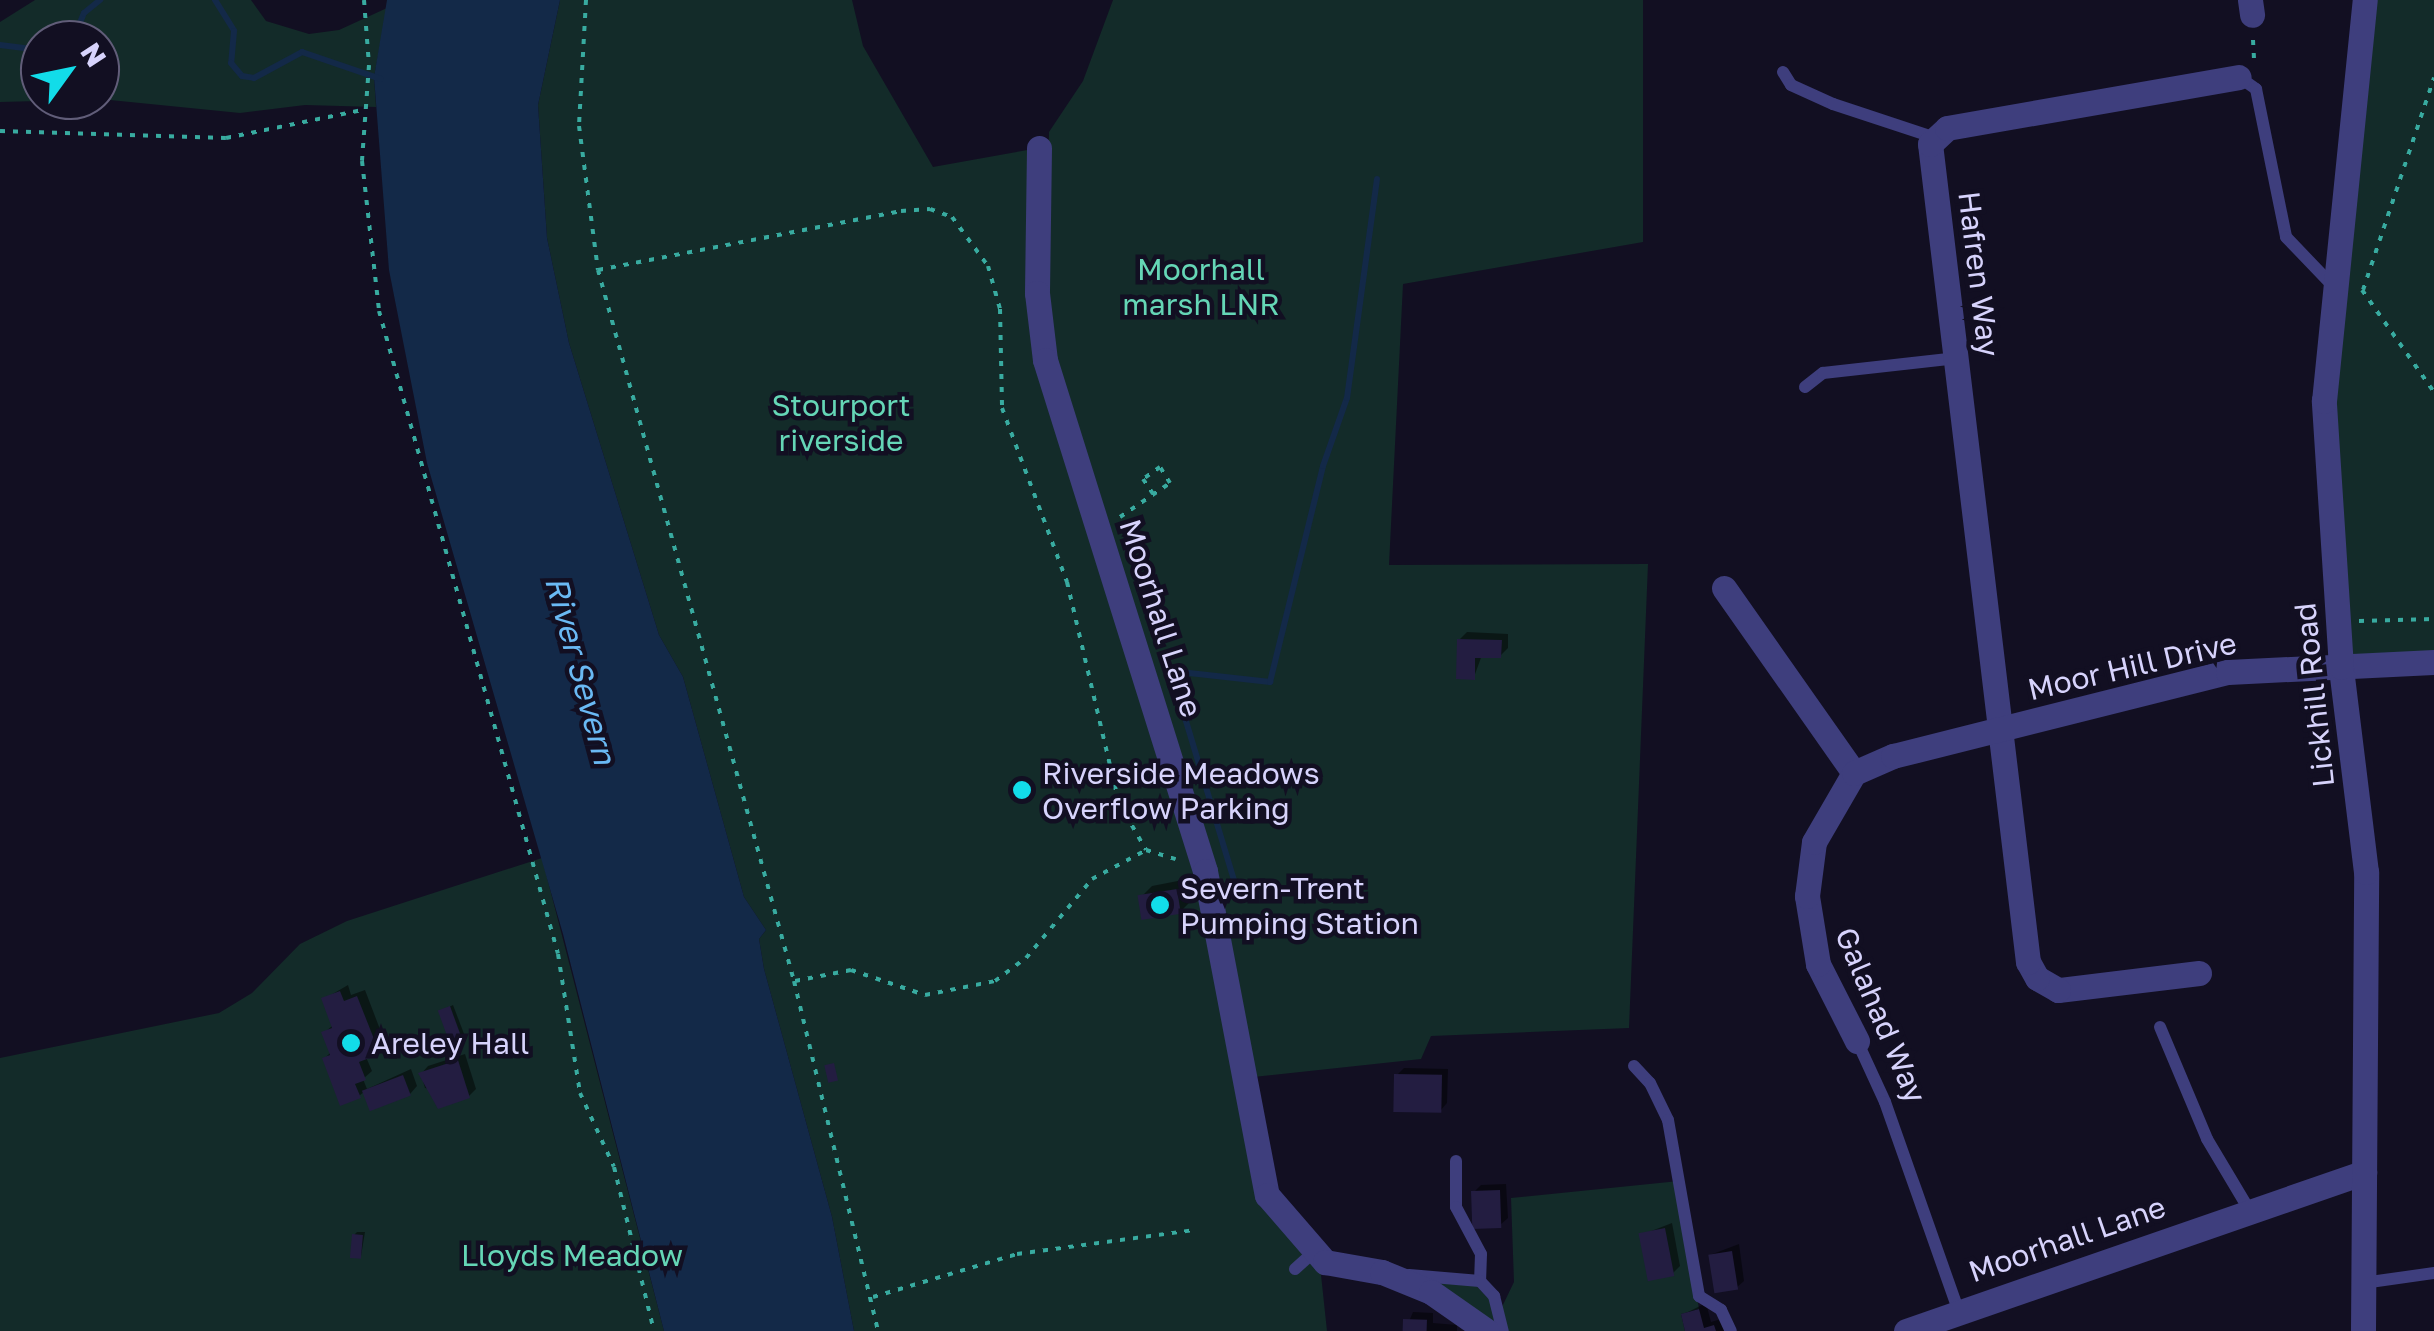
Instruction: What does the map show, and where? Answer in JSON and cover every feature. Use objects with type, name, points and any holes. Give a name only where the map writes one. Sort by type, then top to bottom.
[{"type":"street","name":"Lickhill Road","points":[[2363,1331],[2366,872],[2341,667],[2324,402],[2365,0]]},
{"type":"street","points":[[1936,138],[1947,128],[2248,83]]},
{"type":"street","name":"Hafren Way","points":[[1936,138],[1930,144],[1997,730],[2028,962],[2036,978],[2058,990],[2199,973]]},
{"type":"street","name":"Moorhall Lane","points":[[1039,148],[1040,328],[1202,857],[1259,1167],[1276,1212],[1305,1261],[1382,1272],[1431,1292],[1487,1331]]},
{"type":"street","points":[[1724,588],[1854,773],[1997,730]]},
{"type":"street","name":"Moor Hill Drive","points":[[1997,730],[2228,672],[2434,662]]},
{"type":"street","name":"Galahad Way","points":[[1854,773],[1814,842],[1807,896],[1818,964],[1857,1041]]},
{"type":"street","name":"Moorhall Lane","points":[[1906,1331],[2364,1172]]},
{"type":"lane","points":[[1783,72],[1791,85],[1833,104],[1936,138]]},
{"type":"lane","points":[[2248,83],[2286,237],[2333,286]]},
{"type":"lane","points":[[1805,387],[1822,373],[1957,358]]},
{"type":"lane","points":[[2160,1026],[2207,1139],[2250,1210]]},
{"type":"lane","name":"Galahad Way","points":[[1857,1041],[1885,1102],[1959,1312]]},
{"type":"lane","points":[[1634,1066],[1668,1120],[1699,1296],[1721,1310],[1731,1331]]},
{"type":"lane","points":[[1456,1160],[1456,1207],[1481,1254],[1480,1281]]},
{"type":"lane","points":[[1382,1272],[1480,1281],[1494,1296],[1503,1331]]},
{"type":"lane","points":[[2362,1282],[2434,1273]]},
{"type":"path","points":[[364,0],[369,64],[362,110],[379,311],[558,954],[580,1094],[614,1166],[654,1331]]},
{"type":"path","points":[[586,0],[579,126],[598,270],[794,981],[878,1331]]},
{"type":"path","points":[[2248,83],[2251,8]]},
{"type":"path","points":[[2434,78],[2363,290],[2434,392]]},
{"type":"path","points":[[0,131],[226,138],[362,110]]},
{"type":"path","points":[[598,270],[901,212],[930,209],[952,217],[988,266],[1000,309],[1002,408],[1067,582],[1119,803],[1146,850],[1168,858],[1202,857]]},
{"type":"path","points":[[1099,529],[1170,483],[1160,467],[1143,479],[1153,494]]},
{"type":"path","points":[[2337,622],[2434,619]]},
{"type":"path","points":[[794,981],[850,970],[926,995],[995,980],[1026,958],[1092,880],[1146,850]]},
{"type":"path","points":[[871,1298],[1017,1254],[1195,1230]]},
{"type":"green space","points":[[35,0],[251,0],[266,21],[309,34],[339,30],[387,8],[374,77],[376,107],[305,105],[240,113],[120,101],[120,20],[20,20],[20,101],[0,102],[0,22]]},
{"type":"green space","points":[[560,0],[852,0],[863,46],[933,167],[1039,148],[1047,227],[1049,132],[1083,81],[1113,0],[1643,0],[1643,242],[1403,284],[1389,565],[1648,564],[1629,1028],[1431,1036],[1421,1059],[1244,1078],[1257,1198],[1319,1256],[1327,1331],[854,1331],[832,1217],[764,969],[759,939],[766,930],[744,897],[683,677],[659,635],[569,343],[547,238],[538,105]]},
{"type":"green space","points":[[2365,0],[2434,0],[2434,662],[2341,667],[2329,509]]},
{"type":"green space","name":"Areley Hall","points":[[542,858],[664,1331],[0,1331],[0,1058],[219,1013],[252,993],[300,944],[347,921]]},
{"type":"green space","points":[[1679,1181],[1699,1309],[1681,1314],[1685,1331],[1487,1331],[1431,1292],[1439,1277],[1468,1277],[1500,1311],[1514,1282],[1511,1198]]},
{"type":"water","name":"River Severn","points":[[387,0],[560,0],[538,105],[547,238],[569,343],[659,635],[683,677],[744,897],[766,930],[759,939],[764,969],[832,1217],[854,1331],[664,1331],[563,934],[427,463],[389,270],[374,77]]},
{"type":"building","points":[[1457,639],[1502,640],[1501,658],[1475,658],[1475,680],[1456,679]]},
{"type":"building","name":"Severn-Trent Pumping Station","points":[[1177,889],[1181,914],[1141,920],[1137,895]]},
{"type":"building","name":"Areley Hall","points":[[340,991],[344,1001],[357,996],[380,1054],[359,1062],[366,1080],[355,1084],[361,1098],[340,1106],[322,1058],[330,1055],[321,1032],[332,1028],[321,998]]},
{"type":"building","points":[[450,1006],[464,1044],[451,1048],[438,1010]]},
{"type":"building","points":[[458,1060],[470,1098],[438,1109],[418,1073]]},
{"type":"building","points":[[834,1063],[838,1081],[828,1083],[824,1065]]},
{"type":"building","points":[[1394,1074],[1442,1075],[1441,1113],[1393,1112]]},
{"type":"building","points":[[403,1075],[411,1096],[370,1111],[362,1091]]},
{"type":"building","points":[[1500,1190],[1501,1228],[1472,1229],[1471,1191]]},
{"type":"building","points":[[1665,1228],[1674,1276],[1648,1281],[1638,1233]]},
{"type":"building","points":[[352,1234],[363,1235],[361,1259],[350,1258]]},
{"type":"building","points":[[1732,1251],[1738,1290],[1714,1293],[1708,1255]]},
{"type":"building","points":[[1699,1309],[1704,1328],[1714,1325],[1716,1331],[1685,1331],[1681,1314]]},
{"type":"building","points":[[1403,1319],[1427,1320],[1427,1331],[1403,1331]]},
{"type":"waterway","points":[[81,20],[100,0]]},
{"type":"waterway","points":[[215,0],[234,31],[231,63],[242,76],[254,78],[302,52],[381,79]]},
{"type":"waterway","points":[[0,45],[20,48]]},
{"type":"waterway","points":[[1240,900],[1171,671],[1270,682],[1323,466],[1347,398],[1377,179]]},
{"type":"place","name":"Riverside Meadows Overflow Parking","points":[[1022,790]]},
{"type":"place","name":"Severn-Trent Pumping Station","points":[[1160,905]]},
{"type":"place","name":"Areley Hall","points":[[351,1043]]},
{"type":"park label","name":"Moorhall marsh LNR","points":[[1201,286]]},
{"type":"park label","name":"Stourport riverside","points":[[841,422]]},
{"type":"park label","name":"Lloyds Meadow","points":[[572,1255]]}]
